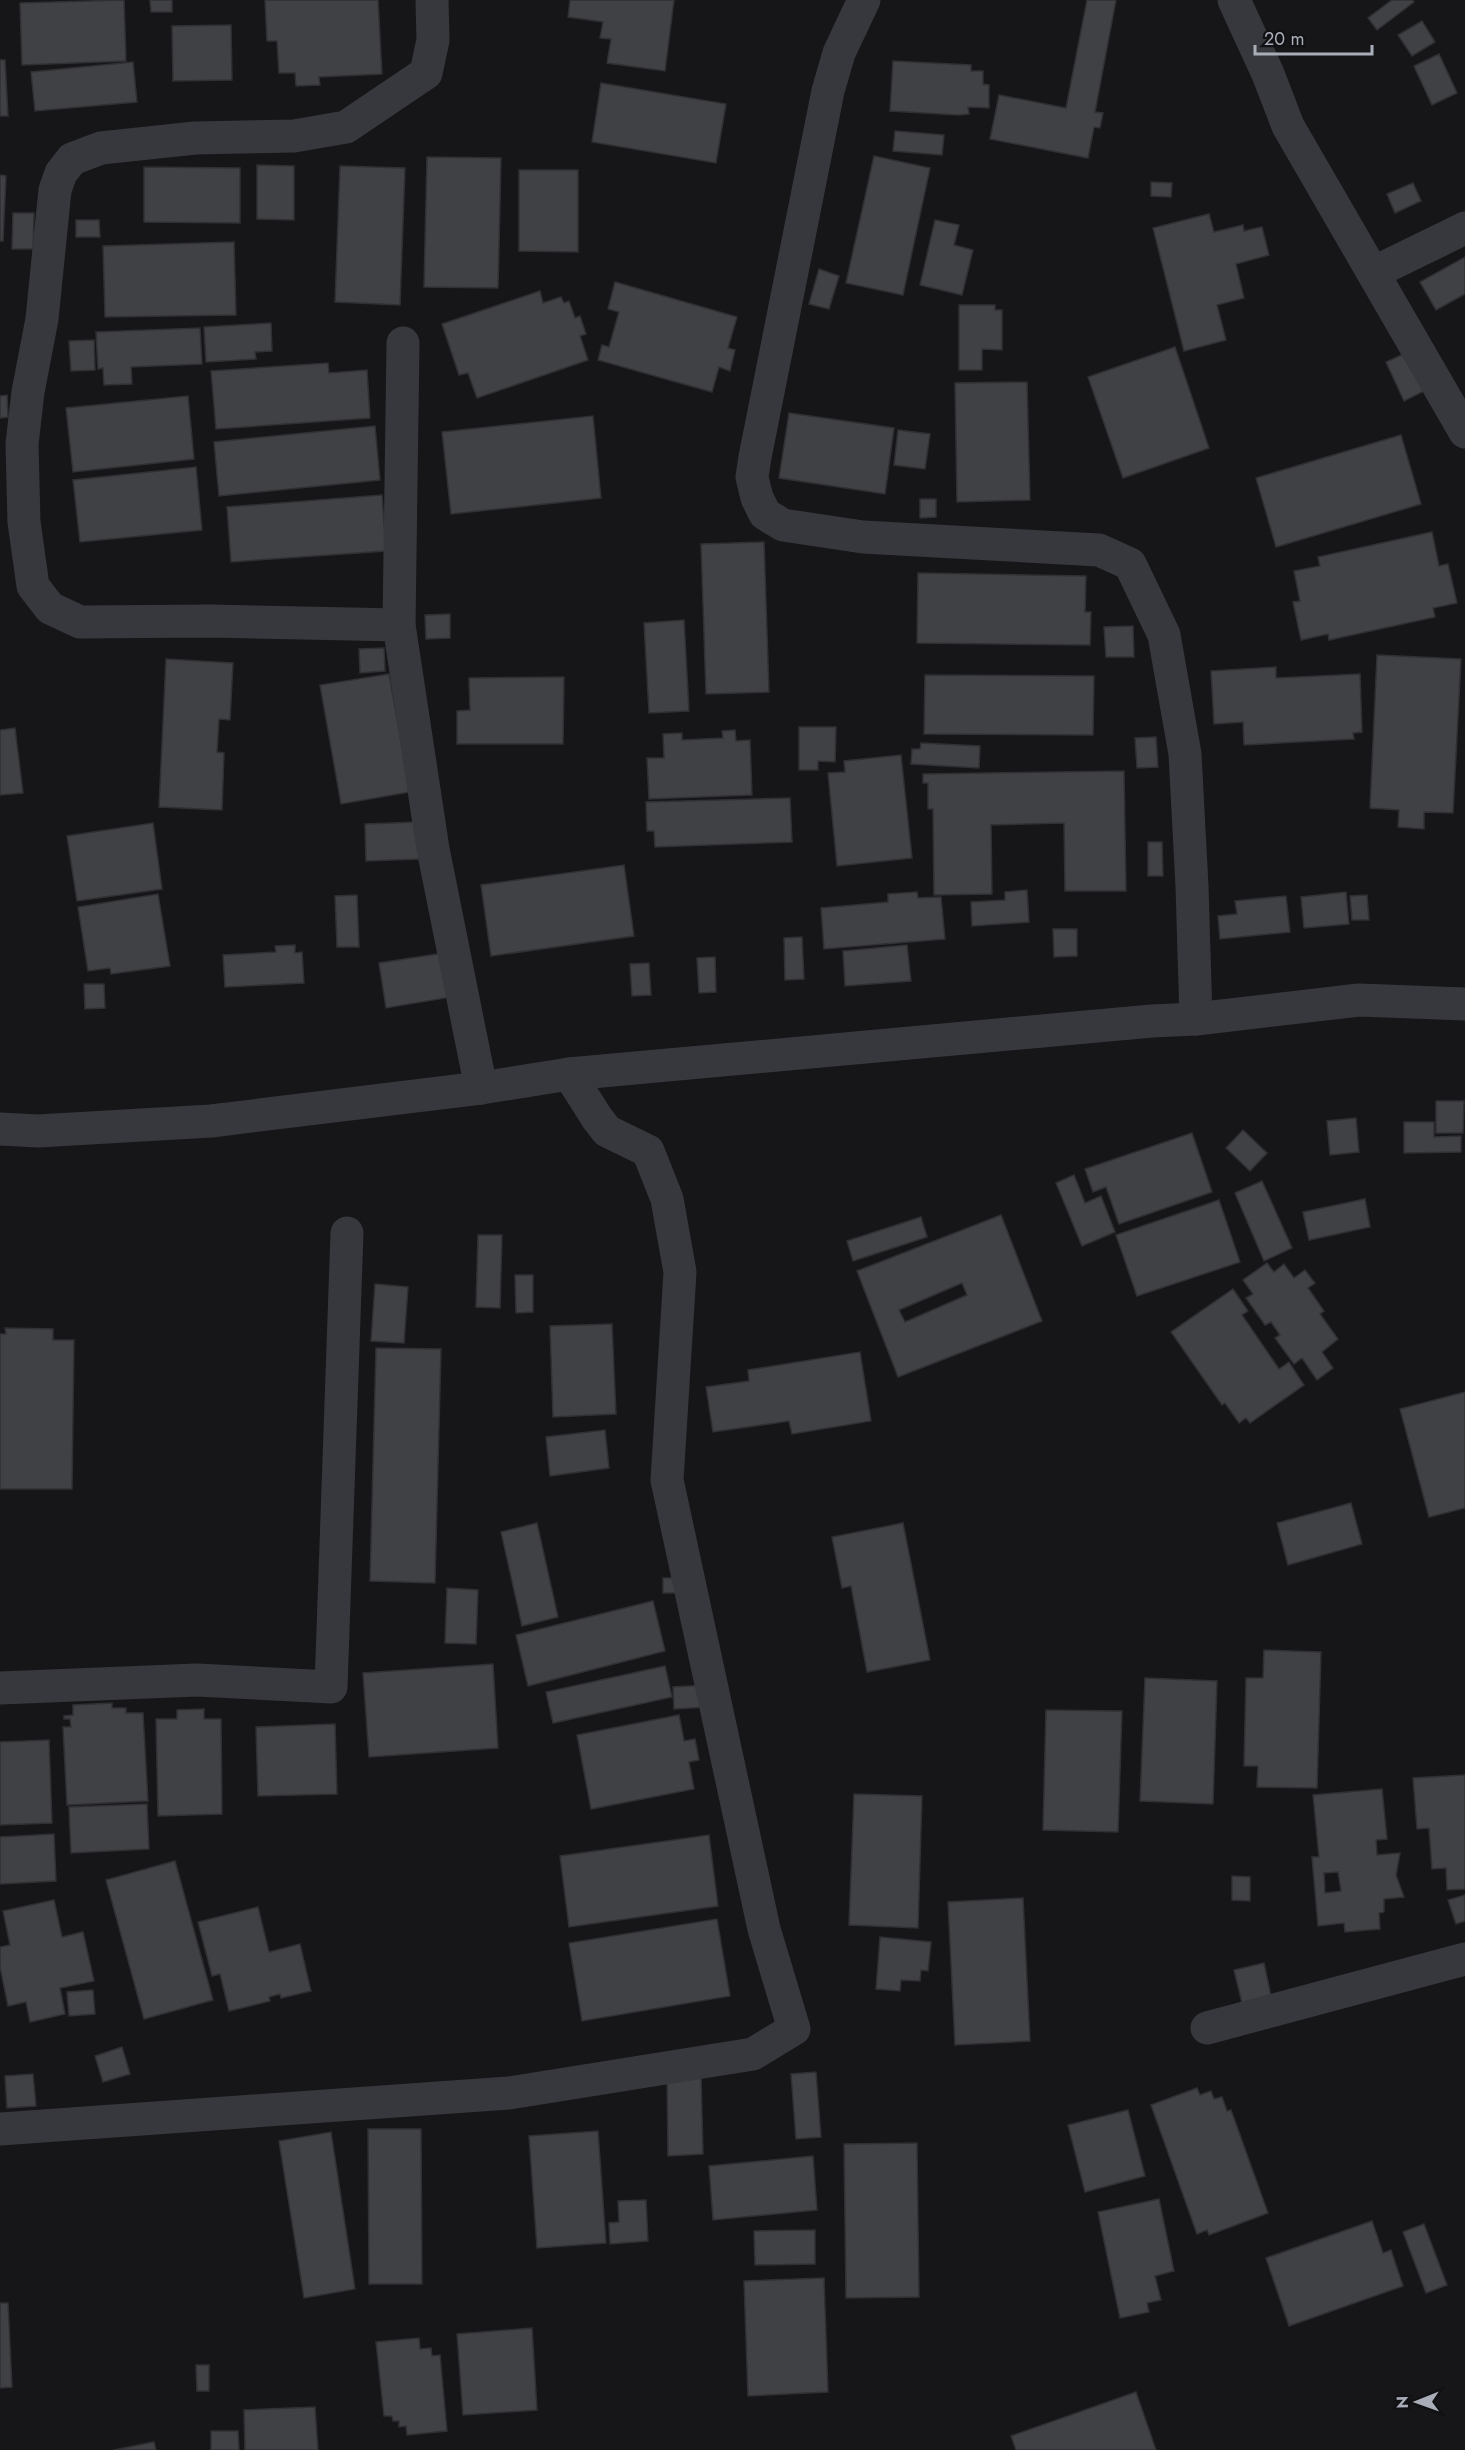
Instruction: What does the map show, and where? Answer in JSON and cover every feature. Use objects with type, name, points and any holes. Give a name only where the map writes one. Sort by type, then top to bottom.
[{"type":"street","points":[[399,625],[210,621],[80,622],[50,608],[33,586],[24,522],[22,444],[28,393],[42,319],[55,190],[61,173],[72,159],[101,148],[195,138],[294,136],[346,127],[426,74],[433,40],[432,0]]},
{"type":"street","points":[[864,0],[839,53],[828,91],[754,457],[752,477],[757,498],[765,514],[783,525],[863,537],[1099,549],[1130,564],[1164,635],[1185,754],[1196,1020]]},
{"type":"street","points":[[1234,0],[1268,74],[1288,126],[1465,432]]},
{"type":"street","points":[[1373,273],[1465,228]]},
{"type":"street","points":[[403,343],[399,625],[433,849],[481,1088]]},
{"type":"street","points":[[0,1129],[38,1131],[212,1121],[481,1088],[569,1074],[1152,1021],[1196,1020],[1359,1000],[1465,1004]]},
{"type":"street","points":[[0,2129],[509,2093],[753,2054],[794,2029],[764,1929],[667,1480],[680,1272],[667,1199],[648,1151],[607,1131],[569,1074]]},
{"type":"street","points":[[0,1688],[197,1680],[331,1687],[347,1233]]},
{"type":"street","points":[[1207,2028],[1465,1959]]},
{"type":"building","points":[[124,0],[126,61],[22,65],[20,3]]},
{"type":"building","points":[[150,0],[172,0],[172,12],[151,12]]},
{"type":"building","points":[[265,0],[378,0],[382,74],[319,77],[320,85],[296,86],[295,73],[279,73],[277,41],[267,41]]},
{"type":"building","points":[[570,0],[674,0],[665,71],[607,63],[611,39],[600,38],[603,22],[568,17]]},
{"type":"building","points":[[1087,0],[1116,0],[1095,112],[1103,113],[1100,128],[1094,127],[1088,158],[990,139],[999,95],[1066,108]]},
{"type":"building","points":[[1392,0],[1412,0],[1414,2],[1377,30],[1368,18]]},
{"type":"building","points":[[1422,21],[1435,42],[1412,56],[1398,35]]},
{"type":"building","points":[[231,25],[232,80],[173,81],[172,26]]},
{"type":"building","points":[[1439,54],[1457,93],[1432,105],[1414,66]]},
{"type":"building","points":[[0,60],[5,60],[8,116],[0,116]]},
{"type":"building","points":[[893,61],[971,65],[971,71],[983,71],[983,84],[989,85],[989,108],[968,107],[969,114],[958,115],[890,111]]},
{"type":"building","points":[[133,62],[137,102],[35,111],[31,72]]},
{"type":"building","points":[[601,83],[726,104],[716,163],[592,142]]},
{"type":"building","points":[[895,131],[944,135],[942,155],[893,151]]},
{"type":"building","points":[[874,156],[930,168],[903,295],[846,283]]},
{"type":"building","points":[[427,157],[501,158],[498,288],[424,287]]},
{"type":"building","points":[[257,165],[294,166],[294,220],[257,219]]},
{"type":"building","points":[[340,166],[405,168],[400,305],[335,302]]},
{"type":"building","points":[[144,167],[240,168],[240,223],[144,222]]},
{"type":"building","points":[[519,170],[578,170],[578,252],[519,251]]},
{"type":"building","points":[[0,175],[6,176],[3,241],[0,241]]},
{"type":"building","points":[[1151,182],[1172,183],[1171,197],[1151,196]]},
{"type":"building","points":[[1413,183],[1421,201],[1395,213],[1387,194]]},
{"type":"building","points":[[13,213],[34,213],[33,249],[12,249]]},
{"type":"building","points":[[1209,214],[1214,232],[1243,225],[1244,231],[1262,227],[1269,255],[1236,264],[1244,298],[1217,305],[1226,340],[1184,351],[1153,228]]},
{"type":"building","points":[[76,220],[99,220],[100,237],[76,237]]},
{"type":"building","points":[[935,220],[959,225],[954,245],[973,250],[962,295],[920,285]]},
{"type":"building","points":[[234,242],[236,315],[105,317],[103,246]]},
{"type":"building","points":[[1465,257],[1465,294],[1436,310],[1420,282]]},
{"type":"building","points":[[819,269],[839,276],[829,309],[809,304]]},
{"type":"building","points":[[615,282],[737,317],[728,348],[735,350],[730,371],[719,367],[712,392],[598,360],[602,345],[609,347],[619,312],[608,309]]},
{"type":"building","points":[[540,291],[543,303],[561,297],[564,303],[569,301],[575,318],[580,316],[586,334],[580,336],[588,360],[477,398],[468,373],[459,375],[442,324]]},
{"type":"building","points":[[959,305],[995,305],[995,310],[1002,310],[1002,350],[982,349],[982,370],[959,370]]},
{"type":"building","points":[[271,323],[272,351],[255,352],[256,359],[206,362],[204,327]]},
{"type":"building","points":[[200,328],[202,364],[131,367],[132,384],[104,385],[103,368],[98,369],[96,332]]},
{"type":"building","points":[[94,340],[95,370],[71,371],[69,341]]},
{"type":"building","points":[[1175,347],[1209,448],[1123,478],[1088,377]]},
{"type":"building","points":[[1406,353],[1424,391],[1404,401],[1386,362]]},
{"type":"building","points":[[328,363],[329,373],[367,370],[370,418],[216,429],[211,371]]},
{"type":"building","points":[[1027,382],[1030,500],[957,502],[955,383]]},
{"type":"building","points":[[7,395],[8,417],[0,418],[0,396]]},
{"type":"building","points":[[188,396],[194,459],[73,472],[66,408]]},
{"type":"building","points":[[789,413],[894,428],[885,494],[779,478]]},
{"type":"building","points":[[593,416],[601,498],[451,514],[442,432]]},
{"type":"building","points":[[375,426],[380,480],[219,496],[214,442]]},
{"type":"building","points":[[898,430],[930,434],[925,469],[894,465]]},
{"type":"building","points":[[1401,435],[1421,504],[1276,547],[1256,478]]},
{"type":"building","points":[[196,467],[202,530],[80,542],[73,480]]},
{"type":"building","points":[[382,495],[386,551],[231,562],[227,507]]},
{"type":"building","points":[[920,499],[936,499],[936,517],[920,518]]},
{"type":"building","points":[[1432,532],[1439,566],[1448,564],[1457,603],[1433,608],[1435,617],[1329,640],[1328,634],[1301,640],[1293,602],[1300,601],[1294,571],[1320,566],[1318,557]]},
{"type":"building","points":[[764,542],[769,692],[706,694],[701,544]]},
{"type":"building","points":[[918,573],[1086,576],[1085,612],[1091,612],[1090,645],[917,643]]},
{"type":"building","points":[[450,614],[450,638],[426,639],[425,615]]},
{"type":"building","points":[[684,620],[689,711],[649,713],[644,623]]},
{"type":"building","points":[[1133,626],[1134,657],[1106,657],[1104,627]]},
{"type":"building","points":[[384,648],[385,671],[360,673],[359,649]]},
{"type":"building","points":[[1377,655],[1461,659],[1453,813],[1424,812],[1424,829],[1398,827],[1399,810],[1370,808]]},
{"type":"building","points":[[166,659],[233,663],[230,720],[219,719],[217,752],[224,753],[222,810],[159,807]]},
{"type":"building","points":[[1276,667],[1276,678],[1360,674],[1362,732],[1353,733],[1354,739],[1244,745],[1243,722],[1214,724],[1211,671]]},
{"type":"building","points":[[389,674],[410,792],[341,804],[320,685]]},
{"type":"building","points":[[925,675],[1094,676],[1093,735],[924,734]]},
{"type":"building","points":[[564,677],[563,744],[457,744],[457,711],[470,710],[469,678]]},
{"type":"building","points":[[799,727],[836,727],[835,762],[818,761],[818,770],[799,770]]},
{"type":"building","points":[[15,728],[23,793],[0,795],[0,730]]},
{"type":"building","points":[[735,730],[736,741],[750,740],[752,795],[649,799],[647,758],[664,758],[663,734],[682,733],[682,740],[723,738],[722,731]]},
{"type":"building","points":[[1156,737],[1158,767],[1137,768],[1135,738]]},
{"type":"building","points":[[921,743],[980,746],[979,768],[911,764],[912,749],[920,749]]},
{"type":"building","points":[[901,755],[912,858],[837,866],[828,773],[845,772],[844,761]]},
{"type":"building","points":[[1124,771],[1126,891],[1065,891],[1064,823],[991,825],[992,894],[934,895],[933,809],[928,809],[928,783],[923,783],[923,774]]},
{"type":"building","points":[[790,798],[792,842],[655,847],[654,831],[647,831],[646,802]]},
{"type":"building","points":[[418,822],[419,859],[366,861],[365,824]]},
{"type":"building","points":[[153,823],[162,889],[77,901],[67,836]]},
{"type":"building","points":[[1148,842],[1162,842],[1163,876],[1148,876]]},
{"type":"building","points":[[624,865],[634,936],[491,956],[481,885]]},
{"type":"building","points":[[1027,890],[1029,922],[972,926],[971,902],[1005,900],[1005,892]]},
{"type":"building","points":[[917,892],[918,898],[941,897],[945,939],[824,949],[821,908],[888,902],[888,894]]},
{"type":"building","points":[[1346,892],[1349,924],[1304,928],[1301,897]]},
{"type":"building","points":[[158,894],[170,966],[111,974],[110,968],[88,971],[78,907]]},
{"type":"building","points":[[357,895],[359,947],[337,947],[335,896]]},
{"type":"building","points":[[1367,895],[1369,920],[1352,920],[1350,896]]},
{"type":"building","points":[[1286,896],[1290,932],[1220,939],[1218,916],[1237,914],[1235,901]]},
{"type":"building","points":[[1053,929],[1077,929],[1077,956],[1054,957]]},
{"type":"building","points":[[802,937],[804,979],[785,980],[784,938]]},
{"type":"building","points":[[295,945],[295,953],[302,952],[304,983],[225,987],[223,955],[276,952],[275,946]]},
{"type":"building","points":[[907,945],[911,981],[845,986],[843,951]]},
{"type":"building","points":[[450,952],[457,996],[386,1008],[379,963]]},
{"type":"building","points":[[715,957],[716,992],[699,993],[697,958]]},
{"type":"building","points":[[649,963],[651,995],[632,996],[630,964]]},
{"type":"building","points":[[84,984],[104,984],[105,1008],[85,1009]]},
{"type":"building","points":[[1436,1101],[1464,1101],[1463,1133],[1436,1133]]},
{"type":"building","points":[[1356,1118],[1359,1152],[1330,1155],[1327,1121]]},
{"type":"building","points":[[1404,1122],[1434,1122],[1434,1137],[1461,1136],[1461,1152],[1404,1153]]},
{"type":"building","points":[[1243,1130],[1267,1153],[1250,1171],[1226,1148]]},
{"type":"building","points":[[1192,1133],[1212,1192],[1119,1224],[1106,1187],[1093,1192],[1085,1169]]},
{"type":"building","points":[[1074,1175],[1085,1203],[1101,1196],[1115,1232],[1082,1246],[1056,1183]]},
{"type":"building","points":[[1262,1181],[1292,1248],[1264,1261],[1235,1193]]},
{"type":"building","points":[[1365,1199],[1370,1227],[1309,1240],[1303,1212]]},
{"type":"building","points":[[1219,1200],[1240,1262],[1137,1296],[1116,1235]]},
{"type":"building","points":[[1001,1215],[1042,1321],[898,1377],[857,1271]],"holes":[[[962,1283],[967,1295],[905,1322],[899,1310]]]},
{"type":"building","points":[[921,1217],[927,1237],[853,1261],[847,1241]]},
{"type":"building","points":[[478,1235],[502,1235],[500,1308],[476,1307]]},
{"type":"building","points":[[1267,1263],[1274,1272],[1284,1264],[1294,1278],[1305,1270],[1315,1283],[1308,1288],[1324,1311],[1320,1314],[1338,1339],[1322,1352],[1333,1368],[1317,1380],[1302,1358],[1294,1364],[1275,1338],[1280,1335],[1271,1322],[1265,1325],[1246,1298],[1253,1294],[1243,1280]]},
{"type":"building","points":[[515,1275],[533,1275],[533,1312],[516,1313]]},
{"type":"building","points":[[375,1284],[408,1287],[404,1343],[371,1341]]},
{"type":"building","points":[[1233,1289],[1248,1311],[1242,1315],[1279,1369],[1289,1362],[1304,1385],[1250,1423],[1246,1418],[1239,1423],[1225,1403],[1222,1405],[1171,1332]]},
{"type":"building","points":[[612,1324],[616,1414],[553,1417],[550,1326]]},
{"type":"building","points":[[5,1328],[53,1329],[53,1340],[74,1340],[72,1489],[0,1489],[0,1334],[6,1334]]},
{"type":"building","points":[[376,1348],[441,1349],[435,1583],[370,1581]]},
{"type":"building","points":[[860,1352],[871,1421],[792,1434],[789,1421],[713,1432],[706,1387],[749,1381],[748,1370]]},
{"type":"building","points":[[1465,1392],[1465,1508],[1429,1517],[1400,1409]]},
{"type":"building","points":[[605,1430],[609,1468],[550,1476],[546,1437]]},
{"type":"building","points":[[1351,1503],[1362,1544],[1288,1565],[1277,1523]]},
{"type":"building","points":[[537,1523],[558,1617],[522,1626],[501,1532]]},
{"type":"building","points":[[903,1523],[930,1660],[867,1672],[851,1586],[842,1588],[832,1537]]},
{"type":"building","points":[[663,1578],[683,1578],[683,1593],[663,1593]]},
{"type":"building","points":[[447,1588],[478,1590],[476,1644],[445,1643]]},
{"type":"building","points":[[653,1601],[665,1651],[528,1686],[516,1635]]},
{"type":"building","points":[[1264,1650],[1321,1652],[1317,1788],[1257,1787],[1258,1766],[1244,1766],[1246,1678],[1263,1678]]},
{"type":"building","points":[[493,1664],[498,1748],[369,1757],[363,1673]]},
{"type":"building","points":[[665,1666],[672,1697],[553,1723],[546,1692]]},
{"type":"building","points":[[1145,1678],[1217,1681],[1213,1804],[1140,1801]]},
{"type":"building","points":[[707,1685],[708,1707],[674,1709],[673,1687]]},
{"type":"building","points":[[112,1703],[112,1708],[126,1708],[126,1713],[143,1713],[148,1801],[67,1805],[63,1727],[71,1727],[70,1719],[64,1719],[64,1716],[73,1715],[73,1705]]},
{"type":"building","points":[[204,1709],[204,1719],[221,1719],[222,1814],[158,1816],[156,1719],[177,1719],[177,1710]]},
{"type":"building","points":[[1046,1710],[1122,1711],[1118,1832],[1043,1830]]},
{"type":"building","points":[[679,1715],[684,1741],[695,1739],[699,1760],[689,1762],[694,1789],[591,1809],[577,1735]]},
{"type":"building","points":[[335,1724],[337,1794],[258,1796],[256,1727]]},
{"type":"building","points":[[49,1740],[52,1823],[0,1825],[0,1742]]},
{"type":"building","points":[[1465,1775],[1465,1889],[1447,1890],[1446,1868],[1432,1869],[1429,1828],[1417,1829],[1413,1778]]},
{"type":"building","points":[[1382,1789],[1387,1839],[1376,1840],[1377,1855],[1400,1853],[1396,1875],[1404,1897],[1384,1899],[1384,1912],[1379,1913],[1380,1929],[1345,1932],[1344,1923],[1318,1926],[1312,1857],[1319,1857],[1313,1795]],"holes":[[[1338,1872],[1341,1891],[1325,1893],[1324,1873]]]},
{"type":"building","points":[[854,1794],[922,1796],[918,1928],[849,1925]]},
{"type":"building","points":[[147,1804],[149,1849],[71,1853],[69,1807]]},
{"type":"building","points":[[54,1834],[56,1881],[0,1884],[0,1837]]},
{"type":"building","points":[[709,1835],[718,1906],[569,1927],[560,1856]]},
{"type":"building","points":[[175,1861],[213,2000],[144,2019],[106,1880]]},
{"type":"building","points":[[1232,1876],[1250,1877],[1250,1901],[1232,1900]]},
{"type":"building","points":[[1465,1895],[1465,1921],[1456,1924],[1448,1900]]},
{"type":"building","points":[[1023,1898],[1030,2041],[955,2045],[948,1902]]},
{"type":"building","points":[[54,1900],[62,1937],[83,1932],[94,1981],[60,1988],[65,2014],[30,2022],[26,2002],[8,2006],[0,1967],[0,1947],[10,1945],[3,1911]]},
{"type":"building","points":[[258,1907],[269,1952],[300,1944],[311,1991],[281,1998],[280,1994],[269,1997],[270,2001],[229,2011],[220,1974],[212,1976],[198,1922]]},
{"type":"building","points":[[717,1919],[730,1996],[582,2021],[569,1943]]},
{"type":"building","points":[[880,1937],[931,1942],[928,1971],[921,1970],[920,1981],[901,1980],[900,1991],[876,1989]]},
{"type":"building","points":[[1264,1963],[1271,1996],[1242,2003],[1234,1970]]},
{"type":"building","points":[[93,1990],[95,2014],[69,2016],[67,1992]]},
{"type":"building","points":[[122,2047],[130,2074],[103,2082],[95,2056]]},
{"type":"building","points":[[816,2072],[821,2137],[796,2139],[791,2074]]},
{"type":"building","points":[[33,2074],[36,2106],[7,2108],[5,2076]]},
{"type":"building","points":[[701,2076],[703,2154],[668,2156],[667,2077]]},
{"type":"building","points":[[1197,2088],[1200,2095],[1211,2091],[1214,2099],[1222,2097],[1227,2111],[1231,2110],[1268,2213],[1209,2235],[1207,2230],[1197,2234],[1151,2105]]},
{"type":"building","points":[[1128,2110],[1145,2176],[1085,2192],[1068,2125]]},
{"type":"building","points":[[368,2129],[421,2129],[422,2284],[369,2284]]},
{"type":"building","points":[[598,2131],[606,2243],[537,2248],[529,2136]]},
{"type":"building","points":[[331,2132],[355,2289],[304,2298],[279,2141]]},
{"type":"building","points":[[917,2143],[919,2297],[846,2298],[844,2144]]},
{"type":"building","points":[[813,2156],[817,2210],[713,2220],[709,2166]]},
{"type":"building","points":[[1159,2199],[1174,2271],[1155,2276],[1161,2300],[1147,2303],[1149,2312],[1120,2318],[1098,2212]]},
{"type":"building","points":[[646,2200],[648,2241],[610,2244],[609,2223],[619,2222],[618,2201]]},
{"type":"building","points":[[1372,2221],[1383,2253],[1391,2250],[1403,2286],[1289,2326],[1266,2258]]},
{"type":"building","points":[[1424,2224],[1447,2285],[1426,2293],[1403,2232]]},
{"type":"building","points":[[815,2230],[815,2264],[755,2265],[754,2231]]},
{"type":"building","points":[[824,2278],[828,2392],[748,2396],[744,2281]]},
{"type":"building","points":[[0,2303],[8,2303],[12,2387],[0,2388]]},
{"type":"building","points":[[532,2328],[537,2410],[463,2415],[457,2334]]},
{"type":"building","points":[[419,2338],[420,2349],[431,2348],[432,2356],[440,2355],[447,2431],[407,2435],[406,2426],[399,2427],[399,2421],[393,2421],[392,2416],[384,2416],[376,2342]]},
{"type":"building","points":[[196,2365],[209,2365],[209,2391],[197,2391]]},
{"type":"building","points":[[1136,2392],[1156,2450],[1016,2450],[1011,2436]]},
{"type":"building","points":[[315,2407],[318,2450],[245,2450],[244,2410]]},
{"type":"building","points":[[211,2431],[238,2431],[239,2450],[211,2450]]},
{"type":"building","points":[[154,2442],[156,2450],[114,2450]]}]
